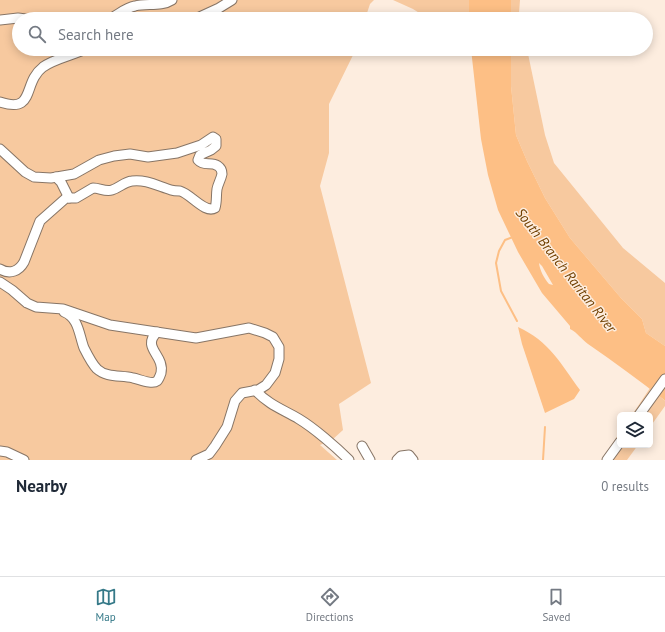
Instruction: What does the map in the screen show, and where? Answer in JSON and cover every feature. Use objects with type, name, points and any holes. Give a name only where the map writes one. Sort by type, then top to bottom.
[{"type":"street","points":[[122,12],[137,5],[161,4],[172,0]]},
{"type":"street","points":[[210,12],[232,0]]},
{"type":"street","points":[[0,20],[12,19]]},
{"type":"street","points":[[0,102],[15,105],[22,103],[26,99],[31,83],[38,71],[45,65],[68,56]]},
{"type":"street","points":[[0,149],[25,172],[34,177],[56,177],[74,174],[99,160],[114,156],[130,154],[148,157],[164,155],[193,148],[201,145],[213,137],[216,140],[216,146],[200,155],[198,160],[204,164],[218,166],[221,169],[222,174],[217,188],[216,204],[215,208],[212,210],[208,210],[182,192],[173,191],[139,181],[126,183],[112,190],[105,191],[93,188],[80,196],[69,198],[61,202],[40,221],[21,268],[16,271],[2,271],[1,282],[27,303],[36,306],[63,309],[110,325],[196,338],[249,328],[273,337],[279,347],[279,359],[275,373],[266,385],[256,390],[242,393],[235,401],[227,427],[215,446],[209,454],[196,460]]},
{"type":"street","points":[[56,177],[61,182],[69,198]]},
{"type":"street","points":[[45,307],[72,317],[79,330],[84,348],[97,369],[114,376],[128,377],[149,382],[155,382],[158,380],[162,369],[161,362],[154,352],[151,342],[152,338],[157,332]]},
{"type":"street","points":[[641,412],[665,379]]},
{"type":"street","points":[[256,390],[263,399],[274,407],[299,419],[349,460]]},
{"type":"street","points":[[362,446],[370,460]]},
{"type":"street","points":[[607,460],[617,446]]},
{"type":"street","points":[[0,451],[7,452],[24,460]]},
{"type":"street","points":[[397,460],[401,456],[409,455],[414,460]]},
{"type":"shaded area","points":[[0,0],[374,0],[370,4],[367,12],[12,12],[12,56],[353,56],[329,104],[329,153],[320,186],[371,383],[339,404],[343,430],[332,440],[320,445],[337,460],[0,460]]},
{"type":"shaded area","points":[[393,0],[469,0],[469,12],[418,12]]},
{"type":"shaded area","points":[[511,0],[520,0],[519,12],[511,12]]},
{"type":"shaded area","points":[[511,56],[528,56],[545,135],[554,163],[623,248],[665,283],[665,346],[646,333],[642,319],[621,298],[570,238],[545,198],[516,135],[511,86]]},
{"type":"shaded area","points":[[650,388],[665,401],[665,406],[653,423],[653,412],[634,412]]},
{"type":"shaded area","points":[[617,437],[617,448],[636,448],[627,460],[602,460]]},
{"type":"water","points":[[469,0],[511,0],[511,12],[469,12]]},
{"type":"water","name":"South Branch Raritan River","points":[[472,56],[511,56],[511,86],[516,135],[527,161],[545,198],[570,238],[621,298],[642,319],[646,333],[665,346],[665,401],[570,329],[570,326],[542,293],[518,252],[498,210],[488,175],[481,139]],"holes":[[[539,263],[553,285],[549,284],[545,279],[541,272]]]},
{"type":"water","points":[[518,327],[538,339],[554,354],[580,390],[574,399],[545,413],[522,344]]},
{"type":"waterway","points":[[513,237],[505,240],[499,251],[496,263],[501,291],[517,321]]},
{"type":"waterway","points":[[543,460],[545,427]]}]
